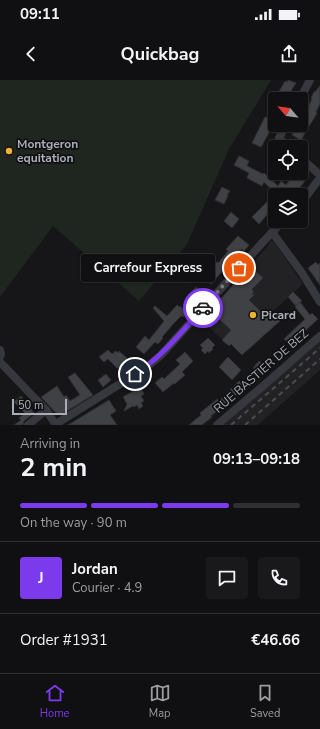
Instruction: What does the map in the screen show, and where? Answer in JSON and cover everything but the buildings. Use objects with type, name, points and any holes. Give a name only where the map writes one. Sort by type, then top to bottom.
[{"type":"street","points":[[304,92],[310,80]]},
{"type":"street","points":[[308,165],[320,177],[308,193]]},
{"type":"street","points":[[0,362],[46,410],[56,425],[147,367],[161,355],[276,228]]},
{"type":"street","points":[[272,232],[302,273],[320,302]]},
{"type":"street","name":"RUE BASTIER DE BEZ","points":[[217,425],[320,336]]},
{"type":"street","points":[[0,350],[0,357]]},
{"type":"street","points":[[28,425],[46,410]]},
{"type":"shaded area","points":[[0,80],[271,80],[229,149],[187,244],[139,301],[53,226],[0,297]]},
{"type":"shaded area","points":[[270,241],[274,242],[303,284],[271,313],[267,309],[229,346],[200,319],[206,315],[268,246]]},
{"type":"shaded area","points":[[320,339],[320,370],[258,425],[223,425]]},
{"type":"railway","points":[[231,425],[320,348]]},
{"type":"railway","points":[[245,425],[320,359]]},
{"type":"way so far","points":[[203,308],[239,268]]},
{"type":"place","name":"Montgeron equitation","points":[[9,151]]},
{"type":"place","name":"Carrefour Express","points":[[239,268]]},
{"type":"place","name":"Picard","points":[[253,315]]},
{"type":"route","points":[[135,374],[147,367],[161,355],[203,308]]}]
